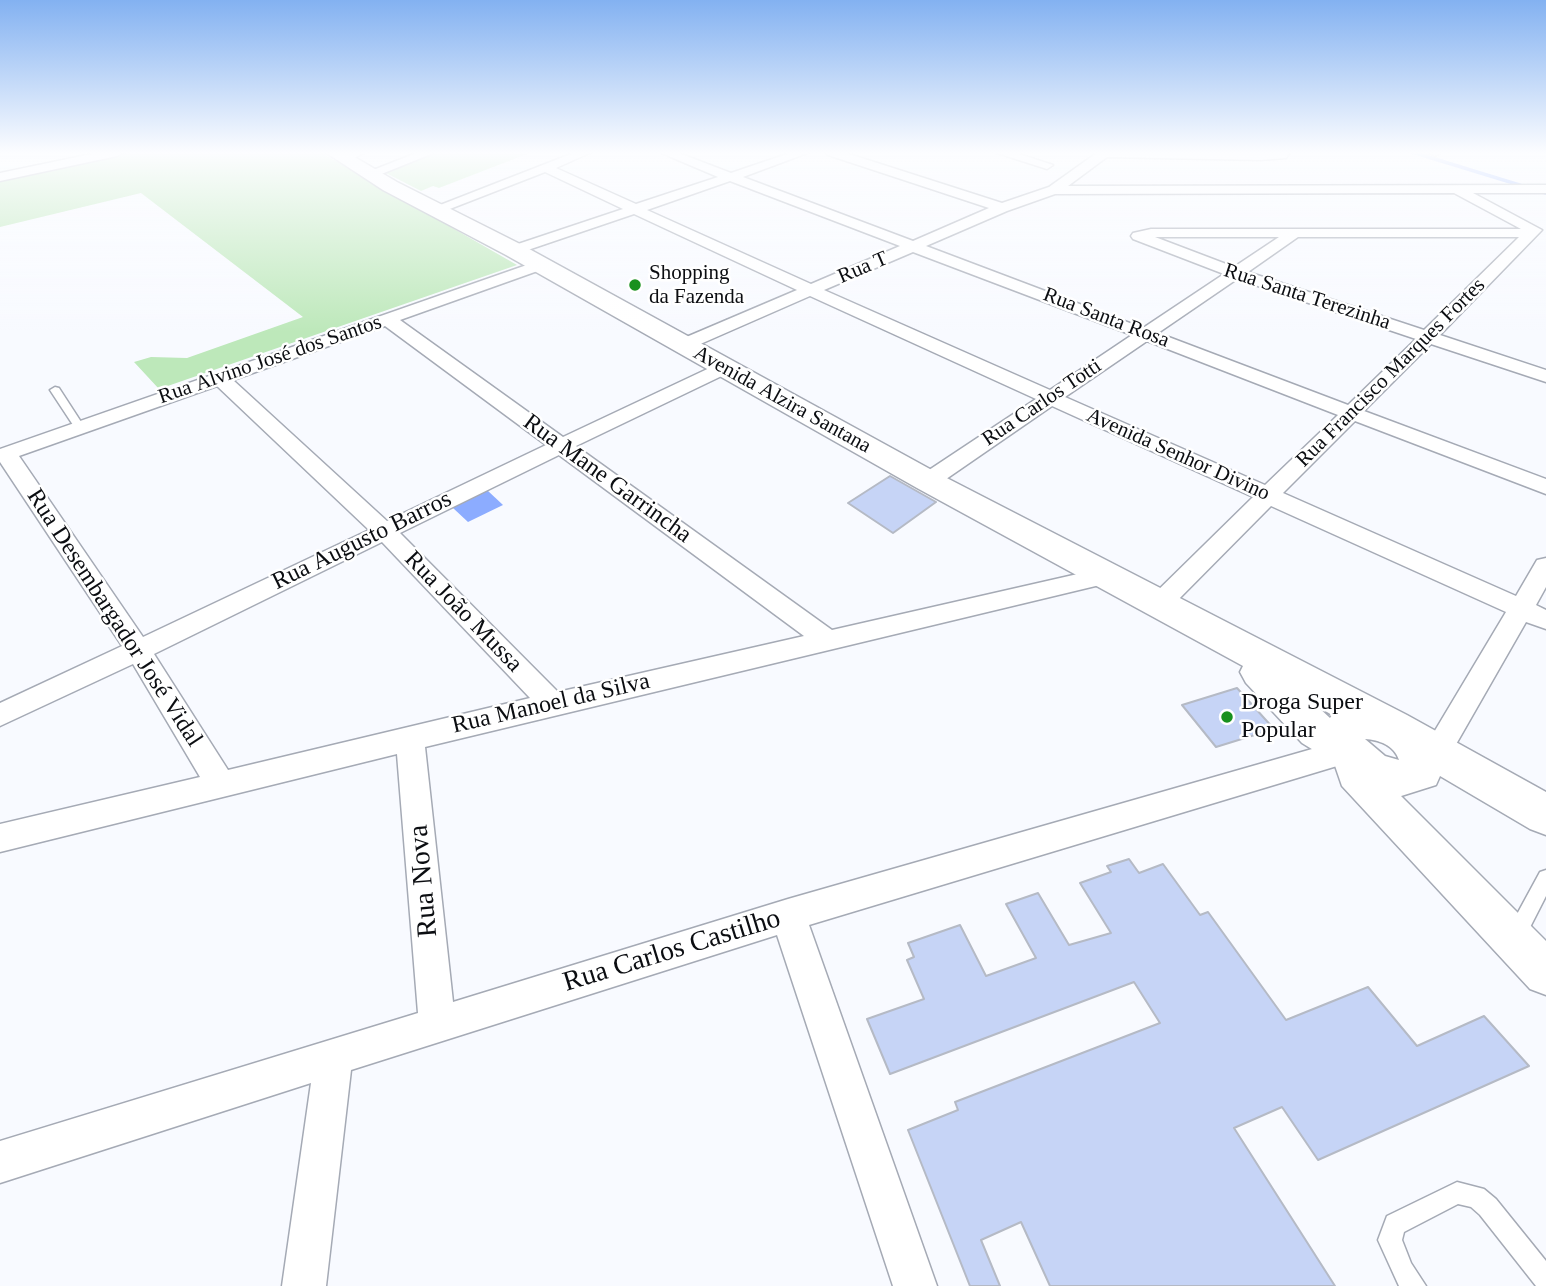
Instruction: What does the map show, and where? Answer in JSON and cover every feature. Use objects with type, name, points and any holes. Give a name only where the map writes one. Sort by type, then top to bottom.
[{"type":"main road","name":"Avenida Alzira Santana","points":[[443,212],[928,481],[1396,730],[1423,767]]},
{"type":"main road","name":"Avenida Alzira Santana","points":[[1233,645],[1325,737],[1347,751],[1362,766],[1378,774],[1423,767],[1546,815]]},
{"type":"main road","points":[[1347,751],[1342,734],[1349,724],[1363,720],[1396,730]]},
{"type":"street","points":[[514,250],[622,212]]},
{"type":"street","name":"Avenida Senhor Divino","points":[[642,212],[1546,620]]},
{"type":"street","name":"Rua Santa Rosa","points":[[825,212],[1546,487]]},
{"type":"street","name":"Rua T","points":[[683,345],[993,212]]},
{"type":"street","points":[[1242,212],[1262,233]]},
{"type":"street","points":[[1497,212],[1538,233]]},
{"type":"street","points":[[1148,242],[1138,236],[1151,233],[1538,233]]},
{"type":"street","name":"Rua Carlos Totti","points":[[928,481],[1295,233]]},
{"type":"street","name":"Rua Francisco Marques Fortes","points":[[1158,605],[1351,412],[1538,233]]},
{"type":"street","name":"Rua Santa Terezinha","points":[[1148,242],[1546,376]]},
{"type":"street","name":"Rua Alvino José dos Santos","points":[[4,455],[541,265]]},
{"type":"street","name":"Rua Mane Garrincha","points":[[387,319],[827,639]]},
{"type":"street","name":"Rua Augusto Barros","points":[[0,715],[139,651],[383,530],[724,368]]},
{"type":"street","name":"Rua João Mussa","points":[[220,378],[383,530],[552,704]]},
{"type":"street","name":"Rua Desembargador José Vidal","points":[[4,455],[139,651],[220,784]]},
{"type":"street","points":[[1457,880],[1421,828],[1410,793],[1423,767],[1546,566]]},
{"type":"street","name":"Rua Manoel da Silva","points":[[0,838],[552,704],[1104,576]]},
{"type":"street","name":"Rua Nova","points":[[410,738],[437,1024]]},
{"type":"street","points":[[1347,751],[1354,775],[1546,973]]},
{"type":"street","name":"Rua Carlos Castilho","points":[[0,1163],[788,915],[1347,751]]},
{"type":"street","points":[[788,915],[915,1286]]},
{"type":"street","points":[[304,1286],[334,1057]]},
{"type":"lane","points":[[55,390],[80,428]]},
{"type":"lane","points":[[1514,940],[1546,878]]},
{"type":"lane","points":[[1414,1286],[1403,1271],[1390,1240],[1395,1223],[1457,1193],[1476,1197],[1488,1207],[1546,1280]]},
{"type":"green space","points":[[0,212],[62,212],[0,227]]},
{"type":"green space","points":[[166,212],[425,212],[517,265],[159,389],[134,362],[151,357],[187,358],[303,317]]},
{"type":"water","points":[[487,490],[503,505],[468,522],[453,508]]},
{"type":"building","points":[[890,476],[936,502],[893,533],[848,503]]},
{"type":"building","name":"Droga Super Popular","points":[[1237,688],[1274,729],[1216,747],[1182,705]]},
{"type":"building","points":[[1129,859],[1139,873],[1163,864],[1200,915],[1208,912],[1286,1020],[1368,987],[1417,1046],[1484,1016],[1529,1066],[1318,1160],[1282,1107],[1234,1128],[1335,1286],[1050,1286],[1021,1222],[981,1240],[1000,1286],[970,1286],[908,1130],[958,1110],[955,1102],[1160,1023],[1134,982],[890,1074],[867,1019],[924,999],[907,960],[914,957],[908,943],[960,925],[986,976],[1036,958],[1006,904],[1038,893],[1069,945],[1111,933],[1080,883],[1111,872],[1107,866]]},
{"type":"place","name":"Shopping da Fazenda","points":[[635,285]]},
{"type":"place","name":"Droga Super Popular","points":[[1227,717]]}]
